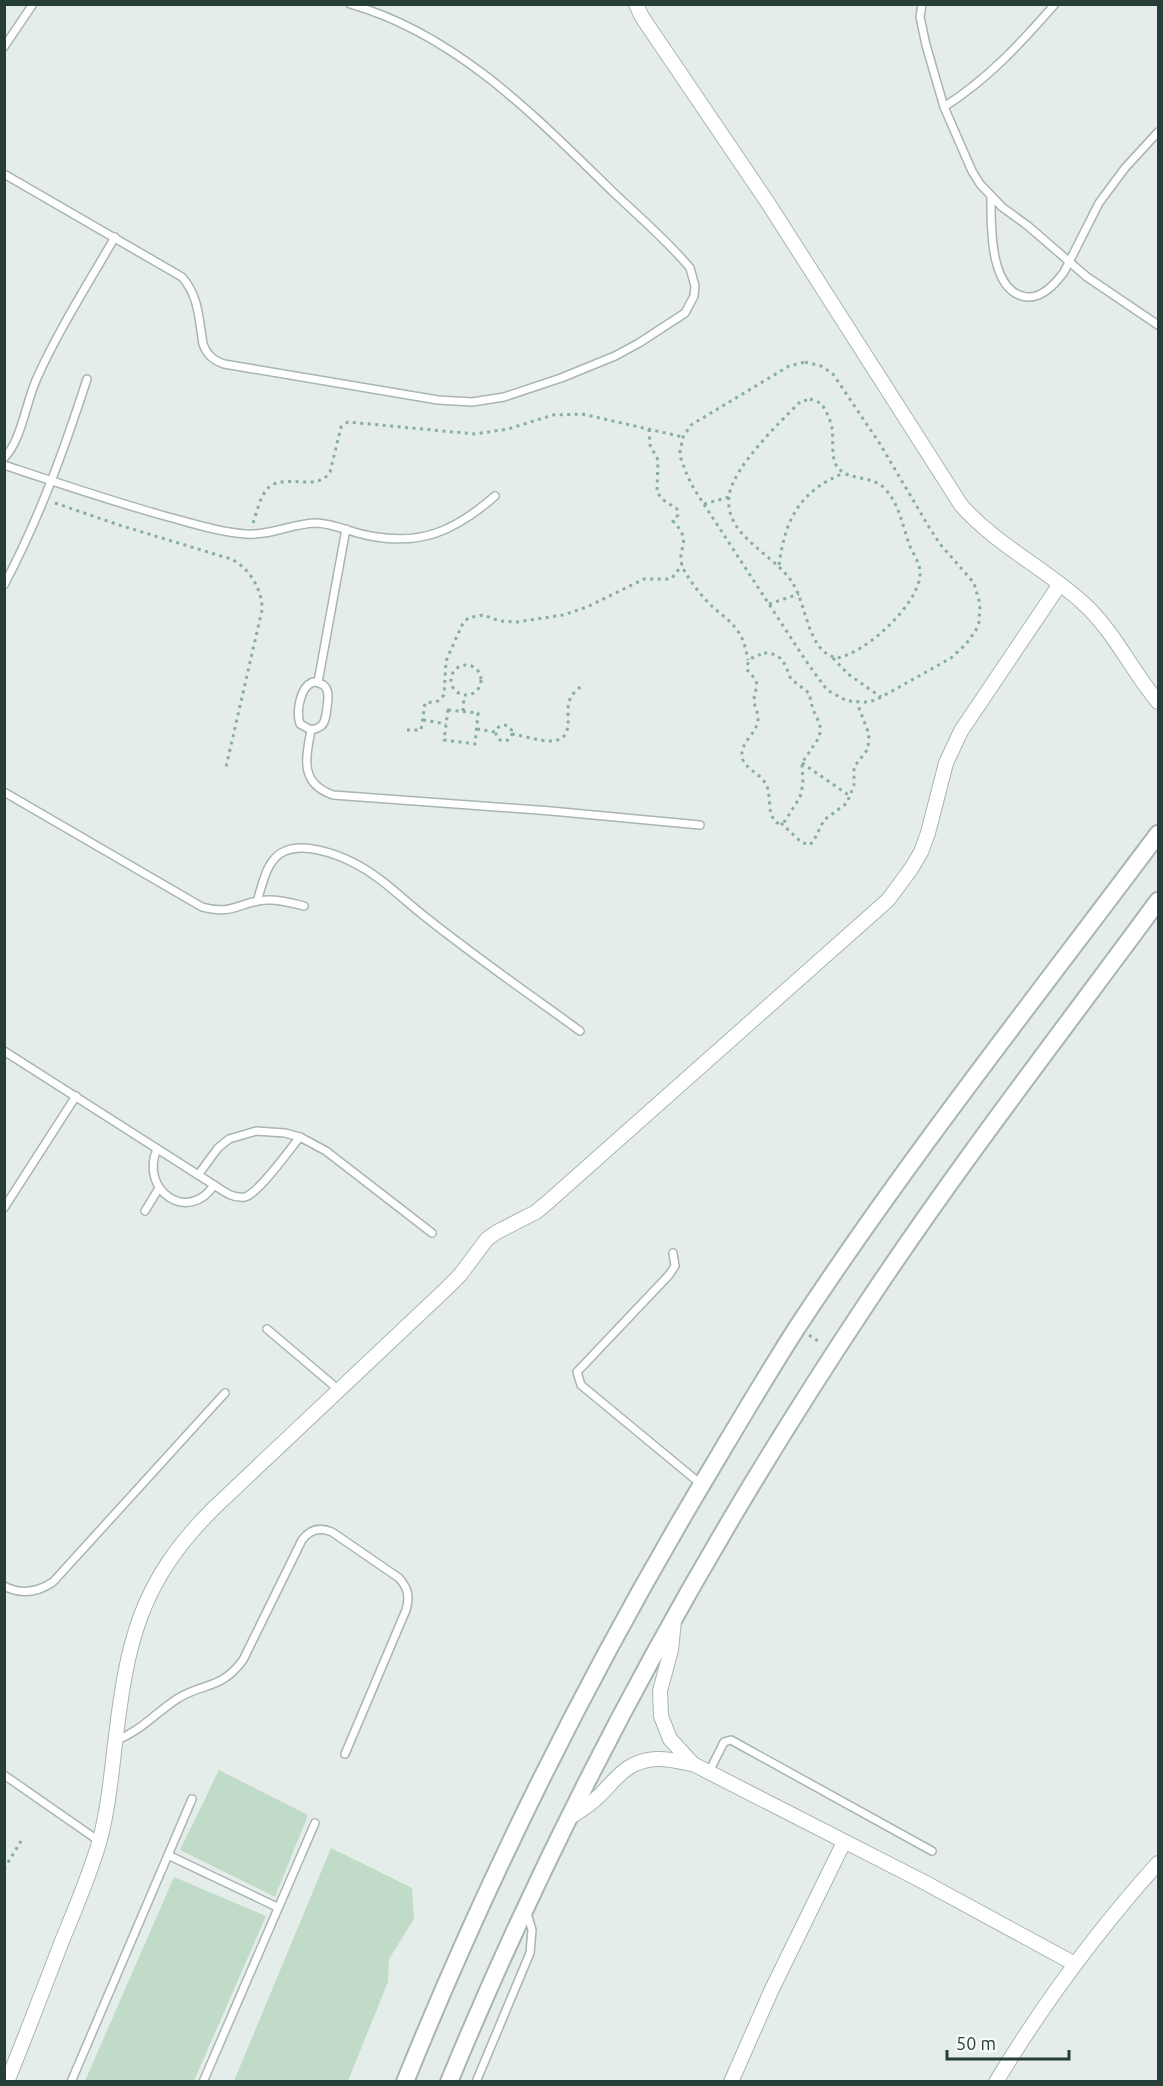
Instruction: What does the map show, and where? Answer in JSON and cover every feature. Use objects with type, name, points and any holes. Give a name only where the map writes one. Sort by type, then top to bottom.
[{"type":"street","points":[[636,4],[642,17],[768,203],[951,492],[983,528],[1085,605],[1103,624],[1158,702]]},
{"type":"street","points":[[7,2082],[85,1884],[99,1841],[108,1802],[122,1687],[134,1636],[147,1600],[160,1574],[195,1527],[446,1289],[460,1275],[487,1239],[536,1212],[548,1202],[888,900],[921,852],[946,764],[961,731],[1060,584]]},
{"type":"street","points":[[405,2082],[469,1930],[550,1759],[639,1590],[744,1412],[798,1328],[892,1191],[1158,834]]},
{"type":"street","points":[[449,2082],[525,1908],[569,1818],[675,1616],[783,1433],[909,1242],[1158,901]]},
{"type":"street","points":[[675,1616],[671,1650],[660,1691],[661,1716],[670,1739],[693,1764]]},
{"type":"street","points":[[569,1818],[592,1802],[617,1775],[629,1766],[658,1759],[693,1764],[970,1906],[1075,1964]]},
{"type":"street","points":[[731,2082],[772,1989],[844,1842]]},
{"type":"street","points":[[996,2082],[1041,2011],[1075,1964],[1158,1863]]},
{"type":"lane","points":[[4,47],[33,4]]},
{"type":"lane","points":[[4,174],[175,272],[188,284],[195,299],[203,344],[210,357],[217,361],[438,400],[463,402],[488,400],[561,378],[615,356],[685,313],[694,296],[695,286],[690,268],[572,152],[496,85],[451,50],[405,24],[350,4]]},
{"type":"lane","points":[[922,4],[920,17],[924,36],[944,106],[972,171],[991,196],[1029,226],[1068,262],[1106,291],[1158,325]]},
{"type":"lane","points":[[944,106],[965,93],[1001,63],[1055,4]]},
{"type":"lane","points":[[991,196],[1000,277],[1008,288],[1020,295],[1034,297],[1058,280],[1088,220],[1104,194],[1158,132]]},
{"type":"lane","points":[[4,458],[16,440],[30,394],[42,366],[115,237]]},
{"type":"lane","points":[[4,585],[24,549],[45,499],[87,379]]},
{"type":"lane","points":[[4,465],[114,501],[201,526],[248,534],[306,523],[320,523],[380,538],[429,536],[457,526],[495,496]]},
{"type":"lane","points":[[318,682],[346,529]]},
{"type":"lane","points":[[318,682],[326,686],[329,695],[324,723],[312,730],[300,724],[298,715],[303,690],[309,683],[318,682]]},
{"type":"lane","points":[[312,730],[306,761],[307,769],[314,783],[326,793],[333,795],[551,811],[700,825]]},
{"type":"lane","points":[[4,792],[202,907],[229,910],[268,900],[304,906]]},
{"type":"lane","points":[[257,901],[271,862],[281,853],[294,849],[338,856],[377,877],[428,919],[580,1031]]},
{"type":"lane","points":[[4,1051],[236,1197],[244,1197],[258,1189],[300,1137]]},
{"type":"lane","points":[[4,1208],[76,1096]]},
{"type":"lane","points":[[198,1175],[218,1148],[242,1134],[271,1131],[300,1137],[326,1151],[432,1233]]},
{"type":"lane","points":[[157,1149],[152,1164],[153,1173],[159,1188],[167,1196],[185,1202],[202,1198],[214,1185]]},
{"type":"lane","points":[[145,1211],[159,1188]]},
{"type":"lane","points":[[673,1254],[675,1266],[669,1275],[577,1372],[581,1385],[702,1485]]},
{"type":"lane","points":[[267,1329],[339,1390]]},
{"type":"lane","points":[[4,1586],[17,1590],[35,1590],[53,1582],[225,1393]]},
{"type":"lane","points":[[115,1741],[139,1730],[179,1698],[217,1684],[236,1670],[249,1649],[302,1539],[312,1531],[325,1529],[399,1578],[404,1583],[409,1596],[406,1610],[345,1754]]},
{"type":"lane","points":[[709,1772],[724,1742],[732,1740],[932,1851]]},
{"type":"lane","points":[[4,1774],[99,1841]]},
{"type":"lane","points":[[71,2082],[192,1798]]},
{"type":"lane","points":[[203,2082],[315,1823]]},
{"type":"lane","points":[[168,1855],[277,1907]]},
{"type":"lane","points":[[476,2082],[530,1953],[532,1930],[525,1908]]},
{"type":"path","points":[[806,362],[814,363],[833,374],[880,444],[928,527],[974,583],[980,604],[976,630],[966,644],[951,658],[882,697],[857,703],[840,698],[827,690],[687,475],[681,459],[681,444],[684,437],[696,421],[789,366],[806,362]]},
{"type":"path","points":[[832,657],[842,657],[868,645],[877,637],[915,594],[920,568],[908,542],[900,513],[888,491],[877,482],[844,473],[836,465],[832,429],[826,411],[816,400],[805,400],[788,414],[754,452],[734,481],[729,498],[730,513],[748,541],[779,565],[799,594],[811,634],[820,648],[848,674],[882,697]]},
{"type":"path","points":[[248,534],[270,486],[279,482],[319,481],[328,475],[341,427],[348,422],[475,434],[508,429],[553,415],[582,414],[684,437]]},
{"type":"path","points":[[649,429],[650,445],[658,460],[657,492],[662,499],[676,509],[678,515],[674,522],[684,535],[680,555],[682,565],[708,603],[737,629],[745,645],[749,662],[747,671],[757,685],[754,698],[758,719],[755,729],[742,750],[742,758],[744,763],[765,782],[772,817],[801,842],[809,844],[813,842],[824,820],[843,808],[851,797],[854,767],[868,749],[870,742],[857,703]]},
{"type":"path","points":[[779,565],[788,524],[798,506],[822,484],[844,473]]},
{"type":"path","points":[[704,504],[729,498]]},
{"type":"path","points":[[45,499],[119,525],[231,559],[246,569],[261,597],[262,610],[226,767]]},
{"type":"path","points":[[407,730],[421,730],[425,703],[438,701],[444,694],[446,661],[462,625],[468,618],[483,615],[500,621],[517,622],[563,615],[586,607],[644,579],[672,578],[682,565]]},
{"type":"path","points":[[769,604],[799,594]]},
{"type":"path","points":[[749,662],[760,654],[777,655],[785,662],[791,679],[809,693],[813,710],[820,724],[818,739],[802,763],[800,798],[788,818],[781,823]]},
{"type":"path","points":[[465,665],[476,668],[481,678],[479,688],[475,693],[464,696],[454,690],[450,680],[455,670],[465,665]]},
{"type":"path","points":[[512,734],[550,741],[560,738],[569,725],[569,701],[577,689],[584,684]]},
{"type":"path","points":[[463,711],[464,696]]},
{"type":"path","points":[[448,710],[463,711],[478,713],[474,744],[444,740],[448,710]]},
{"type":"path","points":[[423,720],[446,724]]},
{"type":"path","points":[[503,724],[510,727],[512,734],[505,741],[498,739],[495,732],[503,724]]},
{"type":"path","points":[[477,729],[495,732]]},
{"type":"path","points":[[802,763],[851,797]]},
{"type":"path","points":[[798,1328],[835,1352]]},
{"type":"path","points":[[4,1869],[21,1841]]},
{"type":"green space","points":[[219,1770],[308,1815],[275,1897],[180,1850]]},
{"type":"green space","points":[[331,1848],[412,1888],[414,1919],[389,1959],[388,1982],[348,2081],[234,2081]]},
{"type":"green space","points":[[174,1877],[266,1916],[194,2081],[85,2081]]}]
